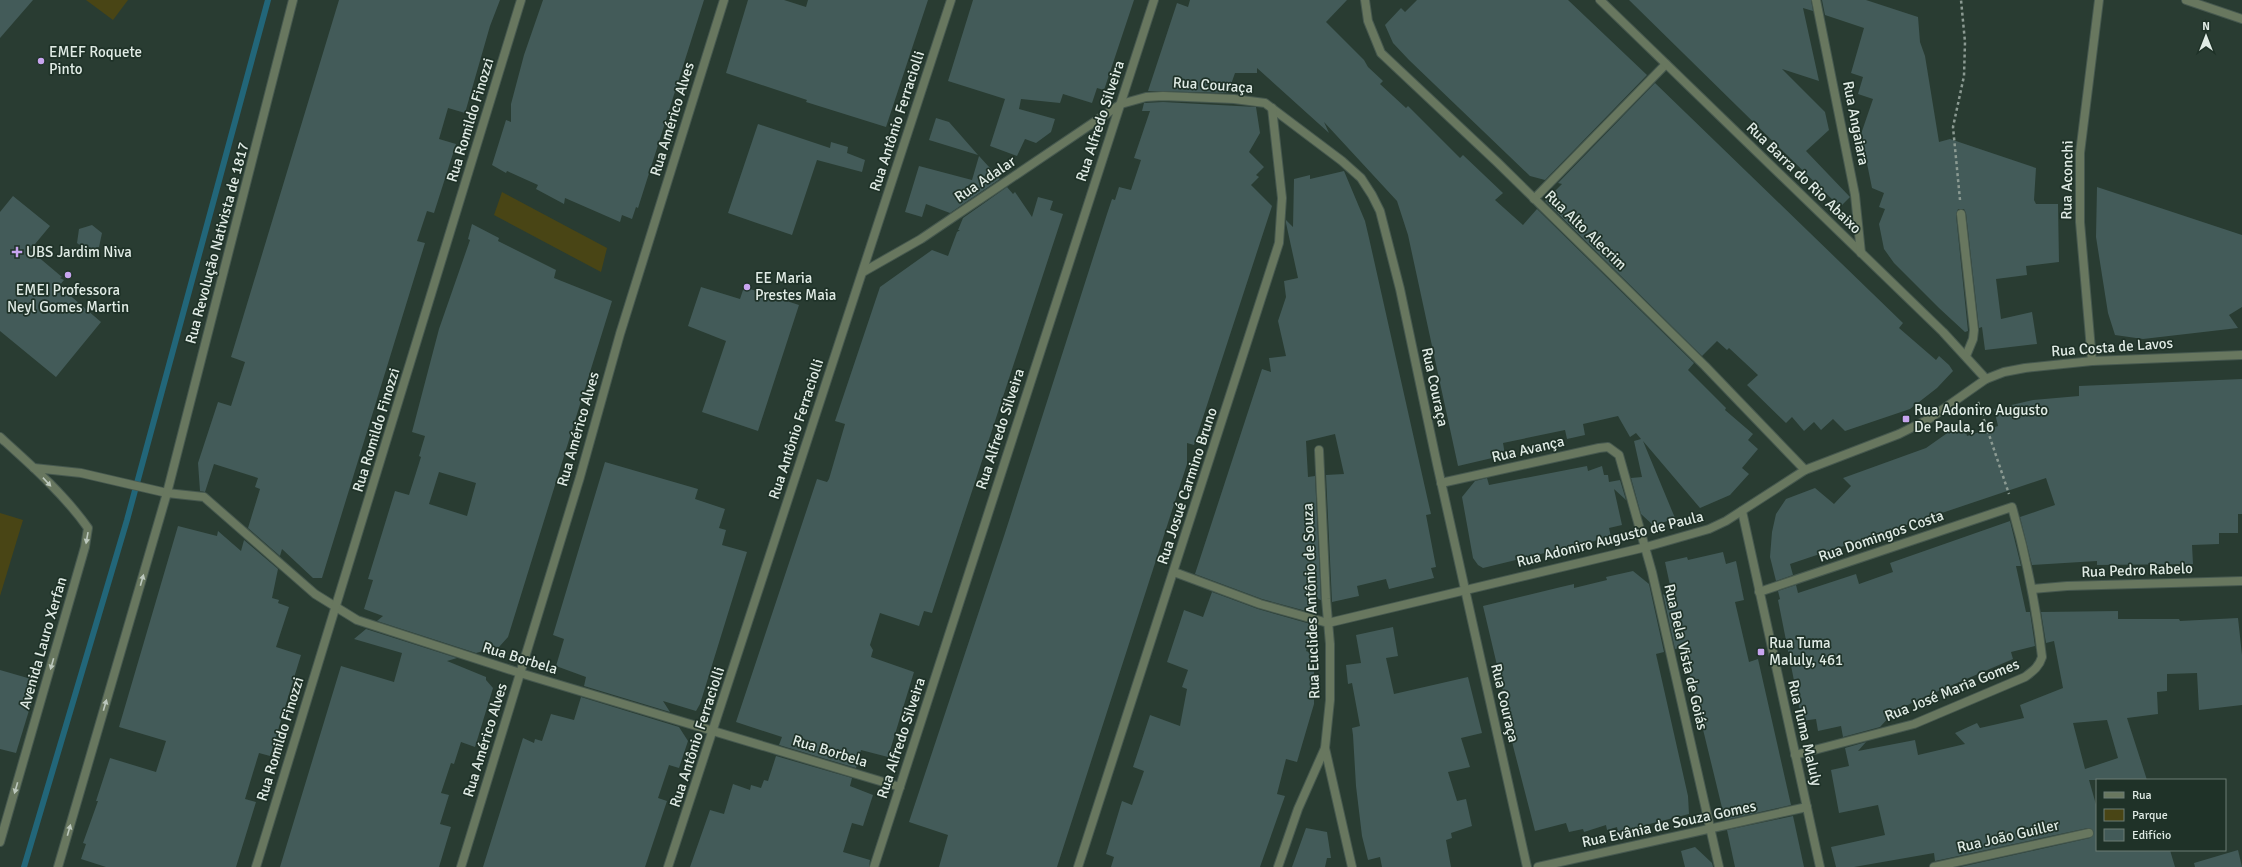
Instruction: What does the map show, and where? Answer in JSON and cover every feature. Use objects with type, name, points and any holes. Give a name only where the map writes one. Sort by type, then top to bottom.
[{"type":"street","name":"Rua Revolução Nativista de 1817","points":[[167,493],[293,0]]},
{"type":"street","name":"Rua Romildo Finozzi","points":[[256,867],[521,0]]},
{"type":"street","name":"Rua Américo Alves","points":[[461,867],[580,477],[620,334],[724,0]]},
{"type":"street","name":"Rua Antônio Ferraciolli","points":[[668,867],[714,730],[951,0]]},
{"type":"street","name":"Rua Alfredo Silveira","points":[[874,867],[1154,0]]},
{"type":"street","name":"Rua Alto Alecrim","points":[[1365,0],[1368,21],[1381,53],[1534,199],[1705,366],[1805,470]]},
{"type":"street","name":"Rua Barra do Rio Abaixo","points":[[1600,0],[1966,356],[1986,379]]},
{"type":"street","name":"Rua Angaiara","points":[[1816,0],[1856,194],[1861,253]]},
{"type":"street","name":"Rua Aconchi","points":[[2092,361],[2080,222],[2080,153],[2099,0]]},
{"type":"street","points":[[2186,0],[2242,19]]},
{"type":"street","points":[[1534,199],[1666,64]]},
{"type":"street","name":"Rua Couraça","points":[[1121,104],[1146,97],[1164,96],[1255,101],[1272,108],[1361,178],[1372,194],[1380,211],[1400,289],[1441,483],[1527,867]]},
{"type":"street","name":"Rua Adalar","points":[[862,272],[921,239],[1121,104]]},
{"type":"street","name":"Rua Josué Carmino Bruno","points":[[1078,867],[1279,243],[1282,198],[1272,108]]},
{"type":"street","points":[[1962,214],[1974,330],[1973,339],[1966,356]]},
{"type":"street","name":"Rua Costa de Lavos","points":[[1986,379],[2004,372],[2025,368],[2092,361],[2242,355]]},
{"type":"street","name":"Rua Adoniro Augusto de Paula","points":[[1328,623],[1646,547],[1709,529],[1742,511],[1805,470],[1899,434],[1928,418],[1986,379]]},
{"type":"street","points":[[0,437],[34,468]]},
{"type":"street","name":"Rua Avança","points":[[1441,483],[1599,448],[1608,447],[1619,455]]},
{"type":"street","name":"Rua Euclides Antônio de Souza","points":[[1319,450],[1330,644],[1330,700],[1325,748],[1352,867]]},
{"type":"street","name":"Rua Bela Vista de Goiás","points":[[1619,455],[1646,547],[1719,867]]},
{"type":"street","name":"Rua Borbela","points":[[34,468],[81,474],[167,493],[204,497],[315,594],[335,608],[357,620],[520,673],[900,787]]},
{"type":"street","name":"Avenida Lauro Xerfan","points":[[0,842],[85,547],[88,528],[79,515],[34,468]]},
{"type":"street","points":[[58,867],[167,493]]},
{"type":"street","points":[[2012,507],[2032,589]]},
{"type":"street","name":"Rua Domingos Costa","points":[[1759,592],[2012,507]]},
{"type":"street","name":"Rua Tuma Maluly","points":[[1742,511],[1820,867]]},
{"type":"street","points":[[1174,572],[1260,604],[1328,623]]},
{"type":"street","name":"Rua Pedro Rabelo","points":[[2032,589],[2067,586],[2242,581]]},
{"type":"street","name":"Rua José Maria Gomes","points":[[1795,756],[1914,724],[2025,677],[2040,664],[2042,657],[2032,589]]},
{"type":"street","points":[[1278,867],[1298,809],[1325,748]]},
{"type":"street","name":"Rua Evânia de Souza Gomes","points":[[1538,867],[1807,807]]},
{"type":"street","name":"Rua João Guiller","points":[[1934,867],[2089,833]]},
{"type":"path","points":[[1961,0],[1965,42],[1964,76],[1953,127],[1962,214]]},
{"type":"path","points":[[1973,388],[1985,418],[2012,507]]},
{"type":"green space","points":[[86,0],[128,0],[113,20]]},
{"type":"green space","points":[[502,192],[607,248],[601,272],[494,215]]},
{"type":"green space","points":[[0,513],[23,520],[0,596]]},
{"type":"building","points":[[0,0],[33,0],[0,38]]},
{"type":"building","points":[[339,0],[500,0],[490,26],[465,113],[448,108],[439,139],[456,144],[434,213],[427,211],[417,241],[425,243],[322,578],[313,578],[282,549],[280,556],[248,528],[260,489],[255,487],[258,478],[214,464],[205,492],[200,491],[198,463],[218,402],[231,406],[245,362],[231,357]]},
{"type":"building","points":[[543,0],[704,0],[638,208],[636,207],[632,219],[622,215],[620,222],[565,198],[564,204],[536,189],[538,185],[507,171],[506,173],[492,165],[506,120],[511,122],[511,104],[524,55]]},
{"type":"building","points":[[748,0],[784,0],[806,7],[808,0],[928,0],[886,127],[806,102],[807,100],[726,73]]},
{"type":"building","points":[[973,0],[1134,0],[1104,90],[1097,88],[1092,103],[1063,94],[1060,103],[1021,99],[1019,109],[1055,119],[1051,132],[1036,143],[1025,139],[1017,156],[990,146],[1005,99],[948,81]]},
{"type":"building","points":[[1190,0],[1347,0],[1326,22],[1383,81],[1380,84],[1406,108],[1408,106],[1460,158],[1463,155],[1503,193],[1495,200],[1523,225],[1537,209],[1694,363],[1688,370],[1726,408],[1725,410],[1753,434],[1748,440],[1758,449],[1742,468],[1749,474],[1730,495],[1700,508],[1643,441],[1675,518],[1654,526],[1641,514],[1631,478],[1642,477],[1634,441],[1641,439],[1636,433],[1630,437],[1618,416],[1583,424],[1585,435],[1567,439],[1565,430],[1503,443],[1505,455],[1458,466],[1408,235],[1397,201],[1324,122],[1329,133],[1257,68],[1257,73],[1235,73],[1228,93],[1148,91],[1177,3],[1188,7]]},
{"type":"building","points":[[1417,0],[1568,0],[1647,75],[1545,180],[1530,176],[1393,43],[1385,25],[1401,8],[1405,12]]},
{"type":"building","points":[[1629,0],[1811,0],[1813,11],[1803,8],[1819,81],[1782,69],[1825,112],[1829,130],[1806,151],[1850,197],[1840,207]]},
{"type":"building","points":[[1822,0],[1866,0],[1918,17],[1920,42],[1925,56],[1939,142],[1950,139],[2036,168],[2034,200],[2036,204],[2058,204],[2059,262],[2026,266],[2027,275],[1996,279],[2001,319],[2032,312],[2037,344],[1985,350],[1982,327],[1979,328],[1966,213],[1964,209],[1958,209],[1956,215],[1968,331],[1965,332],[1939,308],[1894,263],[1884,249],[1879,224],[1885,209],[1879,207],[1884,193],[1872,188],[1861,134],[1873,99],[1858,94],[1863,77],[1851,73],[1864,28],[1825,15]]},
{"type":"building","points":[[1655,83],[1903,323],[1899,328],[1936,360],[1939,356],[1949,365],[1953,371],[1937,388],[1910,409],[1845,431],[1833,419],[1821,430],[1814,422],[1804,431],[1792,417],[1786,423],[1747,385],[1758,375],[1729,348],[1727,350],[1717,341],[1702,356],[1545,201],[1562,184],[1558,183]]},
{"type":"building","points":[[1163,102],[1256,107],[1260,133],[1249,152],[1264,167],[1256,175],[1259,177],[1251,185],[1272,206],[1194,445],[1187,443],[1187,464],[1057,867],[939,867],[948,835],[909,822],[1005,533],[1112,199],[1115,200],[1119,187],[1131,190],[1141,160],[1134,158],[1150,111],[1142,111],[1144,103]]},
{"type":"building","points":[[936,118],[949,122],[978,155],[929,140]]},
{"type":"building","points":[[758,124],[830,148],[831,142],[848,147],[847,153],[865,160],[862,172],[817,160],[792,235],[728,213]]},
{"type":"building","points":[[979,156],[1000,179],[950,213],[926,204],[922,217],[905,212],[919,166],[972,180]]},
{"type":"building","points":[[1344,171],[1365,221],[1369,238],[1431,514],[1426,515],[1436,567],[1431,568],[1434,578],[1389,589],[1386,579],[1357,586],[1359,596],[1332,602],[1326,475],[1344,474],[1335,434],[1306,441],[1308,477],[1315,476],[1321,600],[1316,598],[1317,614],[1262,599],[1195,574],[1262,369],[1271,372],[1269,358],[1286,356],[1278,321],[1286,297],[1284,281],[1298,278],[1286,223],[1286,220],[1293,227],[1294,179],[1310,175],[1310,179]]},
{"type":"building","points":[[1007,187],[1013,194],[1015,192],[1032,217],[1038,197],[1053,201],[1050,210],[1063,214],[932,613],[924,611],[919,626],[880,613],[870,645],[873,650],[871,657],[914,672],[888,757],[861,750],[856,768],[779,745],[782,737],[736,722],[817,479],[827,482],[829,479],[845,424],[835,421],[880,287],[932,250],[948,256],[957,232],[960,230],[958,230],[963,218]]},
{"type":"building","points":[[2097,187],[2242,235],[2242,307],[2229,315],[2238,328],[2143,339],[2115,335],[2108,313],[2096,237]]},
{"type":"building","points":[[13,196],[50,226],[30,250],[62,277],[60,278],[64,280],[59,286],[101,322],[56,377],[0,331],[0,212]]},
{"type":"building","points":[[472,224],[499,238],[498,241],[556,270],[554,278],[612,301],[508,637],[499,647],[476,653],[377,621],[383,616],[364,609],[373,580],[368,579],[395,491],[409,495],[421,457],[419,456],[425,436],[412,432],[439,329],[470,240],[468,239]],"holes":[[[439,472],[476,483],[467,516],[429,504]]]},
{"type":"building","points":[[92,225],[102,233],[99,247],[87,251],[77,243],[79,229]]},
{"type":"building","points":[[701,287],[740,299],[744,287],[799,305],[758,431],[702,412],[726,341],[688,326]]},
{"type":"building","points":[[2242,379],[2242,514],[2238,514],[2238,533],[2219,533],[2219,544],[2192,545],[2193,564],[2097,565],[2097,561],[2032,565],[2020,517],[2055,505],[2046,478],[1790,564],[1793,575],[1776,581],[1770,557],[1772,532],[1776,514],[1786,499],[1815,488],[1834,504],[1851,486],[1843,478],[1926,448],[1963,422],[1967,436],[1998,426],[1994,409],[2033,400],[2079,396],[2079,386]]},
{"type":"building","points":[[605,462],[698,489],[695,499],[725,509],[719,528],[726,530],[722,545],[747,552],[700,704],[696,711],[663,701],[670,712],[584,686],[586,677],[556,666],[564,639],[553,635]]},
{"type":"building","points":[[1587,466],[1588,471],[1602,466],[1604,475],[1608,475],[1609,482],[1620,480],[1626,500],[1614,489],[1622,525],[1609,528],[1611,537],[1483,568],[1478,565],[1473,558],[1462,497],[1475,481],[1487,478],[1489,485]]},
{"type":"building","points":[[2010,521],[2021,566],[2016,566],[2026,612],[2030,612],[2035,646],[2011,652],[2013,659],[1915,701],[1892,714],[1880,727],[1843,737],[1841,726],[1818,731],[1816,719],[1802,721],[1778,600],[1780,599],[1778,591],[1796,585],[1798,593],[1856,574],[1859,584],[1893,572],[1890,563]]},
{"type":"building","points":[[178,526],[217,536],[218,531],[241,551],[244,540],[278,569],[272,598],[279,600],[278,603],[289,607],[276,647],[301,655],[270,756],[259,753],[245,799],[256,802],[236,867],[106,867],[81,859],[86,844],[83,843],[98,801],[96,801],[110,758],[156,772],[166,741],[119,727]]},
{"type":"building","points":[[1723,552],[1726,564],[1736,561],[1744,600],[1735,602],[1749,662],[1758,659],[1791,805],[1725,820],[1683,647],[1675,649],[1663,594],[1674,604],[1665,562],[1687,557],[1688,560]]},
{"type":"building","points":[[1633,571],[1649,584],[1664,652],[1656,654],[1688,796],[1689,814],[1618,832],[1617,827],[1607,830],[1606,825],[1584,832],[1583,829],[1569,832],[1566,823],[1535,831],[1513,746],[1504,695],[1483,606],[1574,584],[1574,588],[1607,580],[1606,577]]},
{"type":"building","points":[[1212,592],[1258,609],[1314,625],[1306,651],[1314,654],[1314,704],[1297,762],[1286,759],[1277,794],[1285,796],[1260,867],[1111,867],[1114,857],[1106,854],[1122,801],[1132,805],[1144,771],[1133,767],[1150,715],[1180,726],[1187,689],[1182,687],[1188,670],[1167,662],[1184,610],[1203,617]]},
{"type":"building","points":[[2118,611],[2118,619],[2179,619],[2180,621],[2238,618],[2242,655],[2242,705],[2199,710],[2197,673],[2167,674],[2167,691],[2157,692],[2158,714],[2127,718],[2147,779],[2089,780],[2096,804],[2096,851],[2170,851],[2175,867],[1960,867],[2090,838],[2094,832],[2088,828],[1935,861],[1934,853],[1854,867],[1836,867],[1831,847],[1885,835],[1878,805],[1839,813],[1831,770],[1849,766],[1845,748],[1866,742],[1858,751],[1915,740],[1918,755],[1965,744],[1955,733],[1977,723],[1980,728],[2024,718],[2020,705],[2063,688],[2054,641],[2046,643],[2041,612]],"holes":[[[2107,720],[2118,758],[2085,769],[2073,723]]]},
{"type":"building","points":[[1393,627],[1398,656],[1386,658],[1394,694],[1468,677],[1482,733],[1461,738],[1470,767],[1448,772],[1457,801],[1466,799],[1472,826],[1451,833],[1452,838],[1446,840],[1451,867],[1382,867],[1380,857],[1368,860],[1362,836],[1356,786],[1352,728],[1360,726],[1352,683],[1348,684],[1346,665],[1361,663],[1356,635]]},
{"type":"building","points":[[366,629],[457,658],[447,661],[486,677],[486,680],[493,688],[475,747],[461,742],[454,764],[451,763],[441,793],[449,795],[440,824],[451,827],[439,867],[280,867],[341,666],[394,682],[402,653],[354,639]]},
{"type":"building","points":[[0,670],[38,681],[16,753],[0,749]]},
{"type":"building","points":[[581,697],[679,727],[688,741],[679,768],[669,765],[658,798],[667,801],[645,867],[483,867],[523,738],[534,743],[535,739],[542,741],[551,714],[574,720]]},
{"type":"building","points":[[776,756],[852,778],[850,786],[873,795],[863,826],[852,823],[843,852],[870,860],[869,867],[690,867],[710,810],[724,814],[733,784],[750,790],[751,785],[761,788],[764,780],[768,781]]},
{"type":"building","points":[[1793,816],[1804,867],[1735,867],[1727,830]]},
{"type":"building","points":[[1306,828],[1327,832],[1331,858],[1327,858],[1325,867],[1292,867]]},
{"type":"building","points":[[1695,847],[1712,863],[1713,867],[1685,867],[1681,851]]},
{"type":"building","points":[[2238,850],[2242,867],[2195,867],[2194,863]]},
{"type":"waterway","points":[[24,867],[127,520],[268,0]]},
{"type":"place","name":"EMEF Roquete Pinto","points":[[41,61]]},
{"type":"place","name":"UBS Jardim Niva","points":[[17,252]]},
{"type":"place","name":"EMEI Professora Neyl Gomes Martin","points":[[68,275]]},
{"type":"place","name":"EE Maria Prestes Maia","points":[[747,287]]},
{"type":"place","name":"Rua Adoniro Augusto De Paula, 16","points":[[1906,419]]},
{"type":"place","name":"Rua Tuma Maluly, 461","points":[[1761,652]]}]
